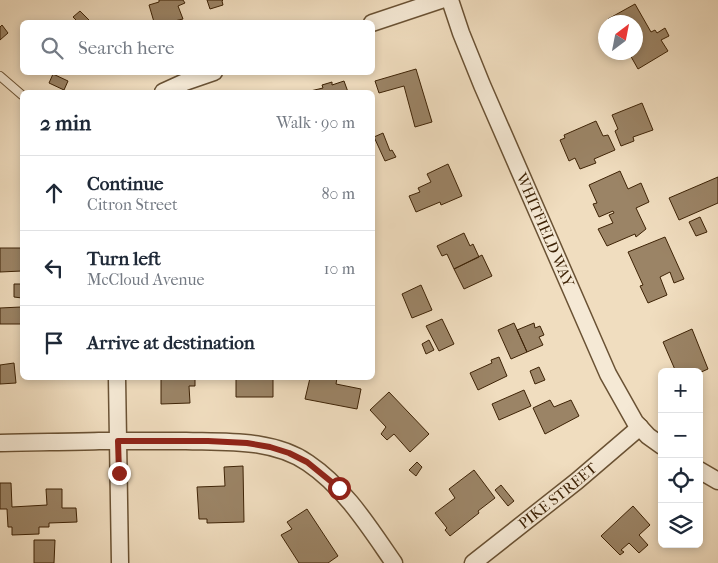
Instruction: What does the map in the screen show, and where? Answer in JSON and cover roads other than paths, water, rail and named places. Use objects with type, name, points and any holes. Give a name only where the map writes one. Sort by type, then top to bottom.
[{"type":"street","points":[[375,23],[441,0]]},
{"type":"street","name":"WHITFIELD WAY","points":[[450,0],[482,84],[608,374],[622,401],[640,427],[658,443]]},
{"type":"street","points":[[167,90],[205,75]]},
{"type":"street","points":[[118,380],[120,563]]},
{"type":"street","name":"PIKE STREET","points":[[473,563],[577,481],[640,427]]},
{"type":"street","points":[[0,443],[118,441],[247,443],[270,447],[289,453],[307,462],[339,488],[355,507],[394,563]]},
{"type":"street","points":[[703,472],[718,481]]},
{"type":"lane","points":[[0,76],[20,93]]}]
